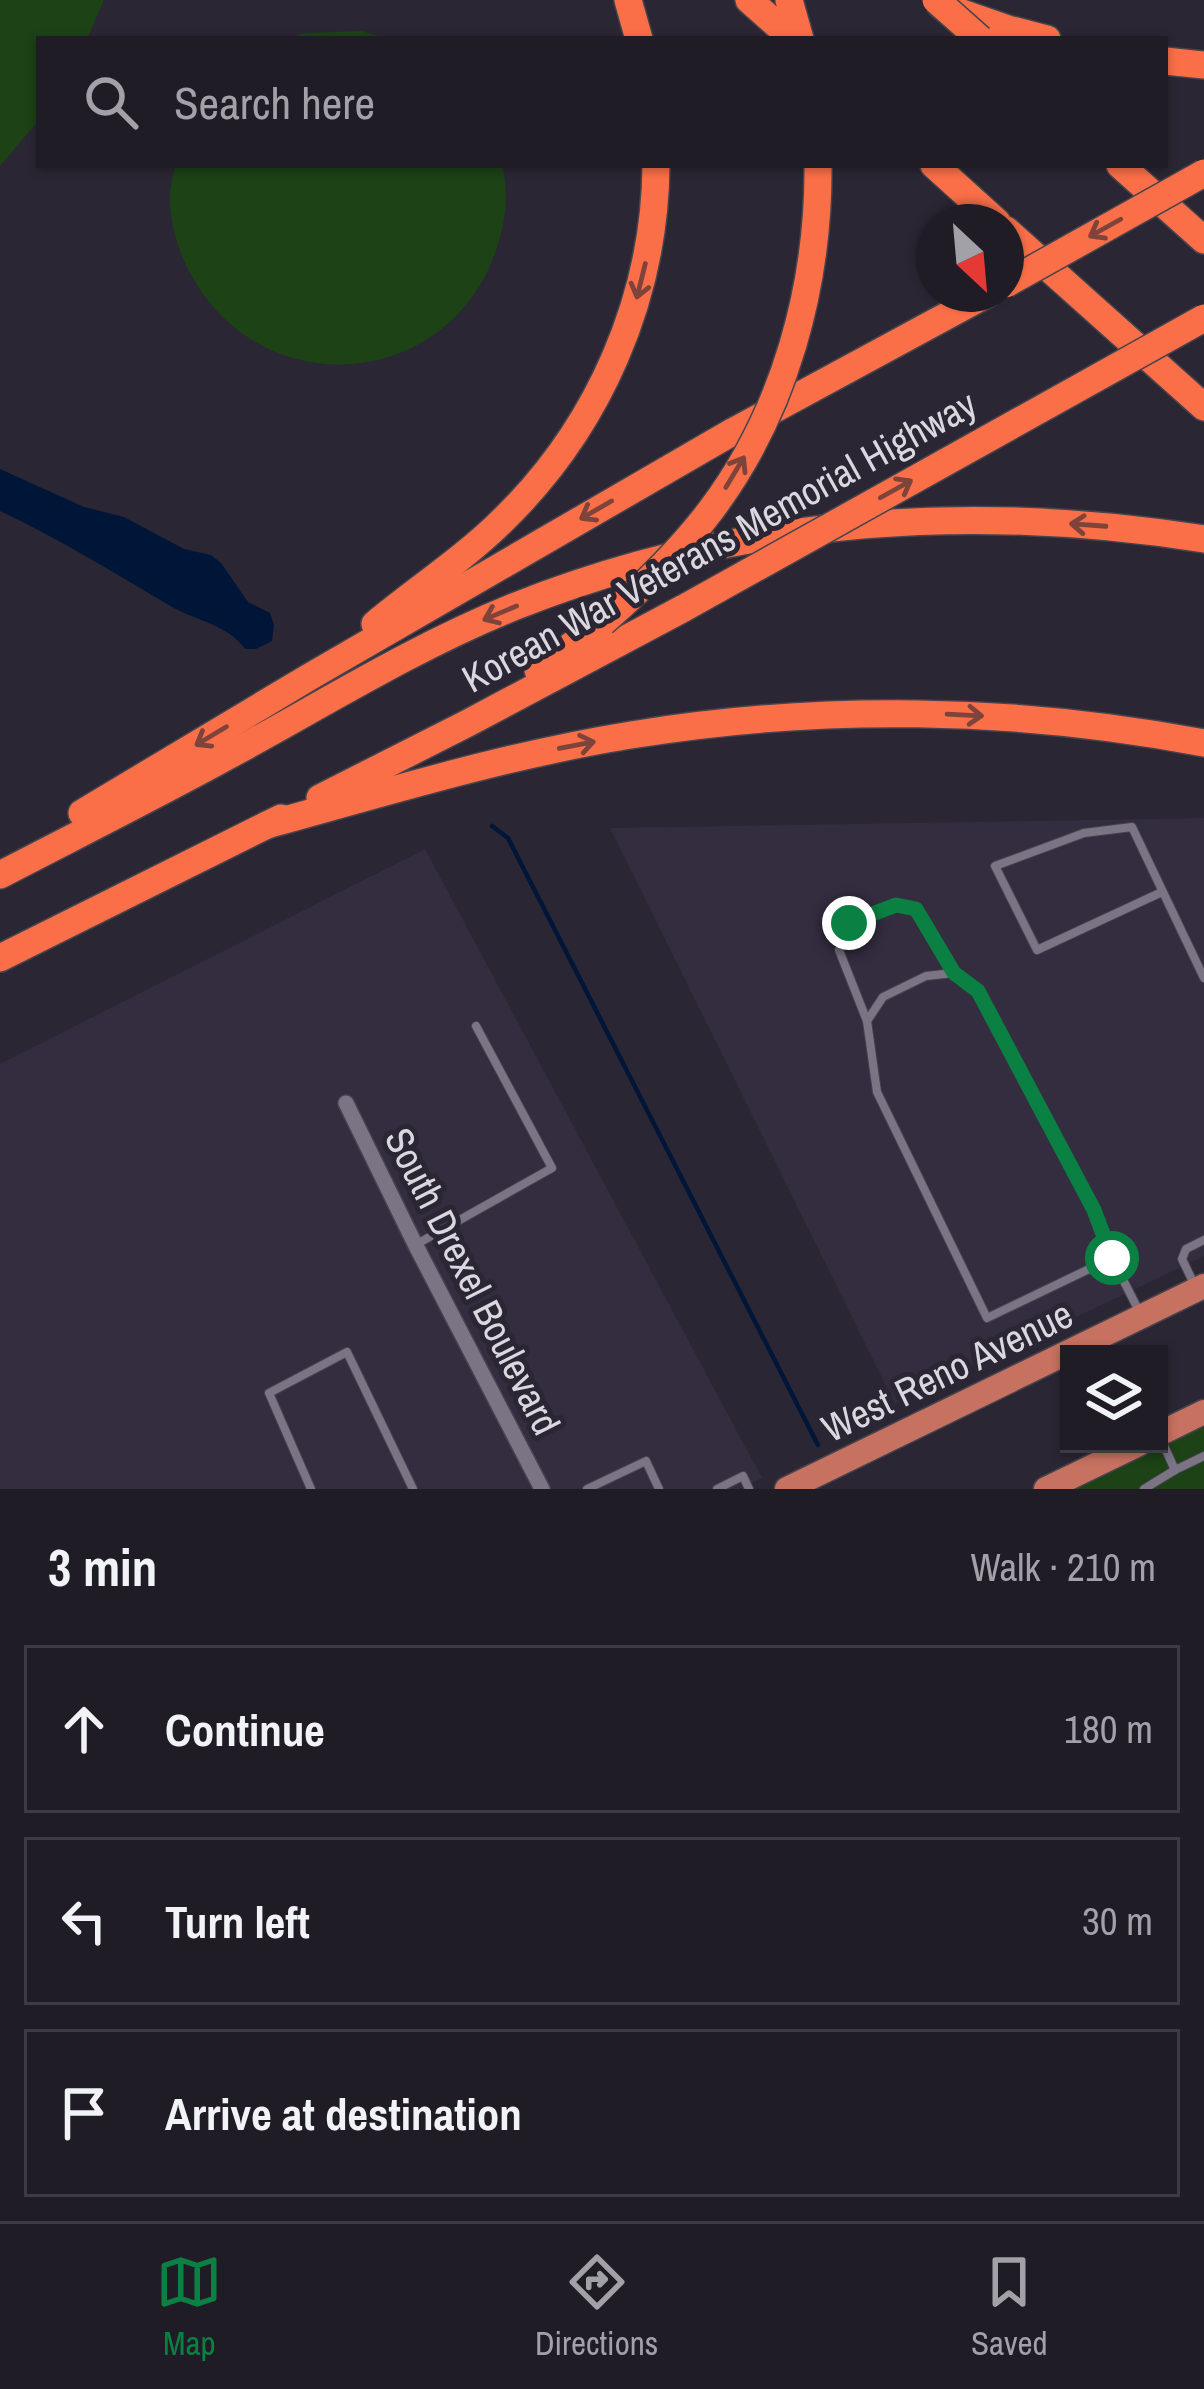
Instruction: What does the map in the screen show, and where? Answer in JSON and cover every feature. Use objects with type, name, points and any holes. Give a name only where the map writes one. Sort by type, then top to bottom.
[{"type":"highway","points":[[628,0],[638,36]]},
{"type":"highway","points":[[749,0],[793,36]]},
{"type":"highway","points":[[789,0],[796,36]]},
{"type":"highway","points":[[927,0],[1035,36]]},
{"type":"highway","points":[[936,0],[977,36]]},
{"type":"highway","points":[[1168,61],[1204,65]]},
{"type":"highway","points":[[311,676],[500,523],[562,452],[604,383],[634,308],[652,228],[656,168]]},
{"type":"highway","points":[[467,723],[603,622],[656,573],[713,508],[772,403],[793,345],[818,214],[818,168]]},
{"type":"highway","points":[[937,168],[977,204]]},
{"type":"highway","points":[[1123,168],[1204,240]]},
{"type":"highway","points":[[1024,274],[1204,173]]},
{"type":"highway","points":[[1024,246],[1204,407]]},
{"type":"highway","points":[[0,860],[734,431],[954,312]]},
{"type":"highway","name":"Korean War Veterans Memorial Highway","points":[[267,825],[684,608],[1204,318]]},
{"type":"highway","points":[[0,875],[440,640],[515,607],[649,560],[772,535],[925,520],[1068,523],[1204,539]]},
{"type":"highway","points":[[0,958],[267,825],[542,752],[631,735],[739,721],[857,714],[979,716],[1104,727],[1204,743]]},
{"type":"main road","name":"West Reno Avenue","points":[[787,1489],[1200,1288]]},
{"type":"main road","points":[[1168,1430],[1204,1412]]},
{"type":"main road","points":[[1046,1489],[1120,1453]]},
{"type":"street","name":"South Drexel Boulevard","points":[[346,1102],[542,1489]]},
{"type":"lane","points":[[1162,892],[1037,950],[995,866],[1084,833],[1132,827],[1204,978]]},
{"type":"lane","points":[[1112,1258],[987,1318],[878,1092],[867,1021],[839,950],[849,923],[896,905],[916,909],[954,973],[978,991],[1094,1210],[1142,1316]]},
{"type":"lane","points":[[867,1021],[884,997],[926,976],[954,973]]},
{"type":"lane","points":[[415,1244],[552,1168],[476,1026]]},
{"type":"lane","points":[[1200,1288],[1182,1259],[1186,1249],[1204,1240]]},
{"type":"lane","points":[[311,1489],[269,1393],[347,1352],[413,1489]]},
{"type":"lane","points":[[1167,1453],[1175,1470]]},
{"type":"lane","points":[[1144,1489],[1204,1456]]},
{"type":"lane","points":[[587,1489],[646,1461],[659,1489]]},
{"type":"lane","points":[[717,1489],[743,1477],[749,1489]]},
{"type":"shaded area","points":[[1204,818],[1204,1256],[895,1404],[610,828]]},
{"type":"shaded area","points":[[425,849],[762,1478],[739,1489],[0,1489],[0,1064]]},
{"type":"green space","points":[[0,0],[104,0],[88,36],[36,36],[36,124],[0,166]]},
{"type":"green space","points":[[362,31],[378,36],[296,36]]},
{"type":"green space","points":[[175,168],[503,168],[506,188],[494,256],[470,300],[436,333],[396,354],[352,364],[307,362],[264,347],[226,320],[194,280],[181,252],[170,197]]},
{"type":"green space","points":[[1204,1422],[1204,1489],[1066,1489],[1140,1453],[1168,1453],[1168,1439]]},
{"type":"water","points":[[0,469],[84,507],[124,517],[184,549],[211,555],[248,602],[270,613],[272,641],[245,649],[221,629],[172,607],[0,511]]},
{"type":"waterway","points":[[492,826],[508,838],[818,1445]]},
{"type":"route","points":[[849,923],[896,905],[916,909],[954,973],[978,991],[1094,1210],[1112,1258]]}]
